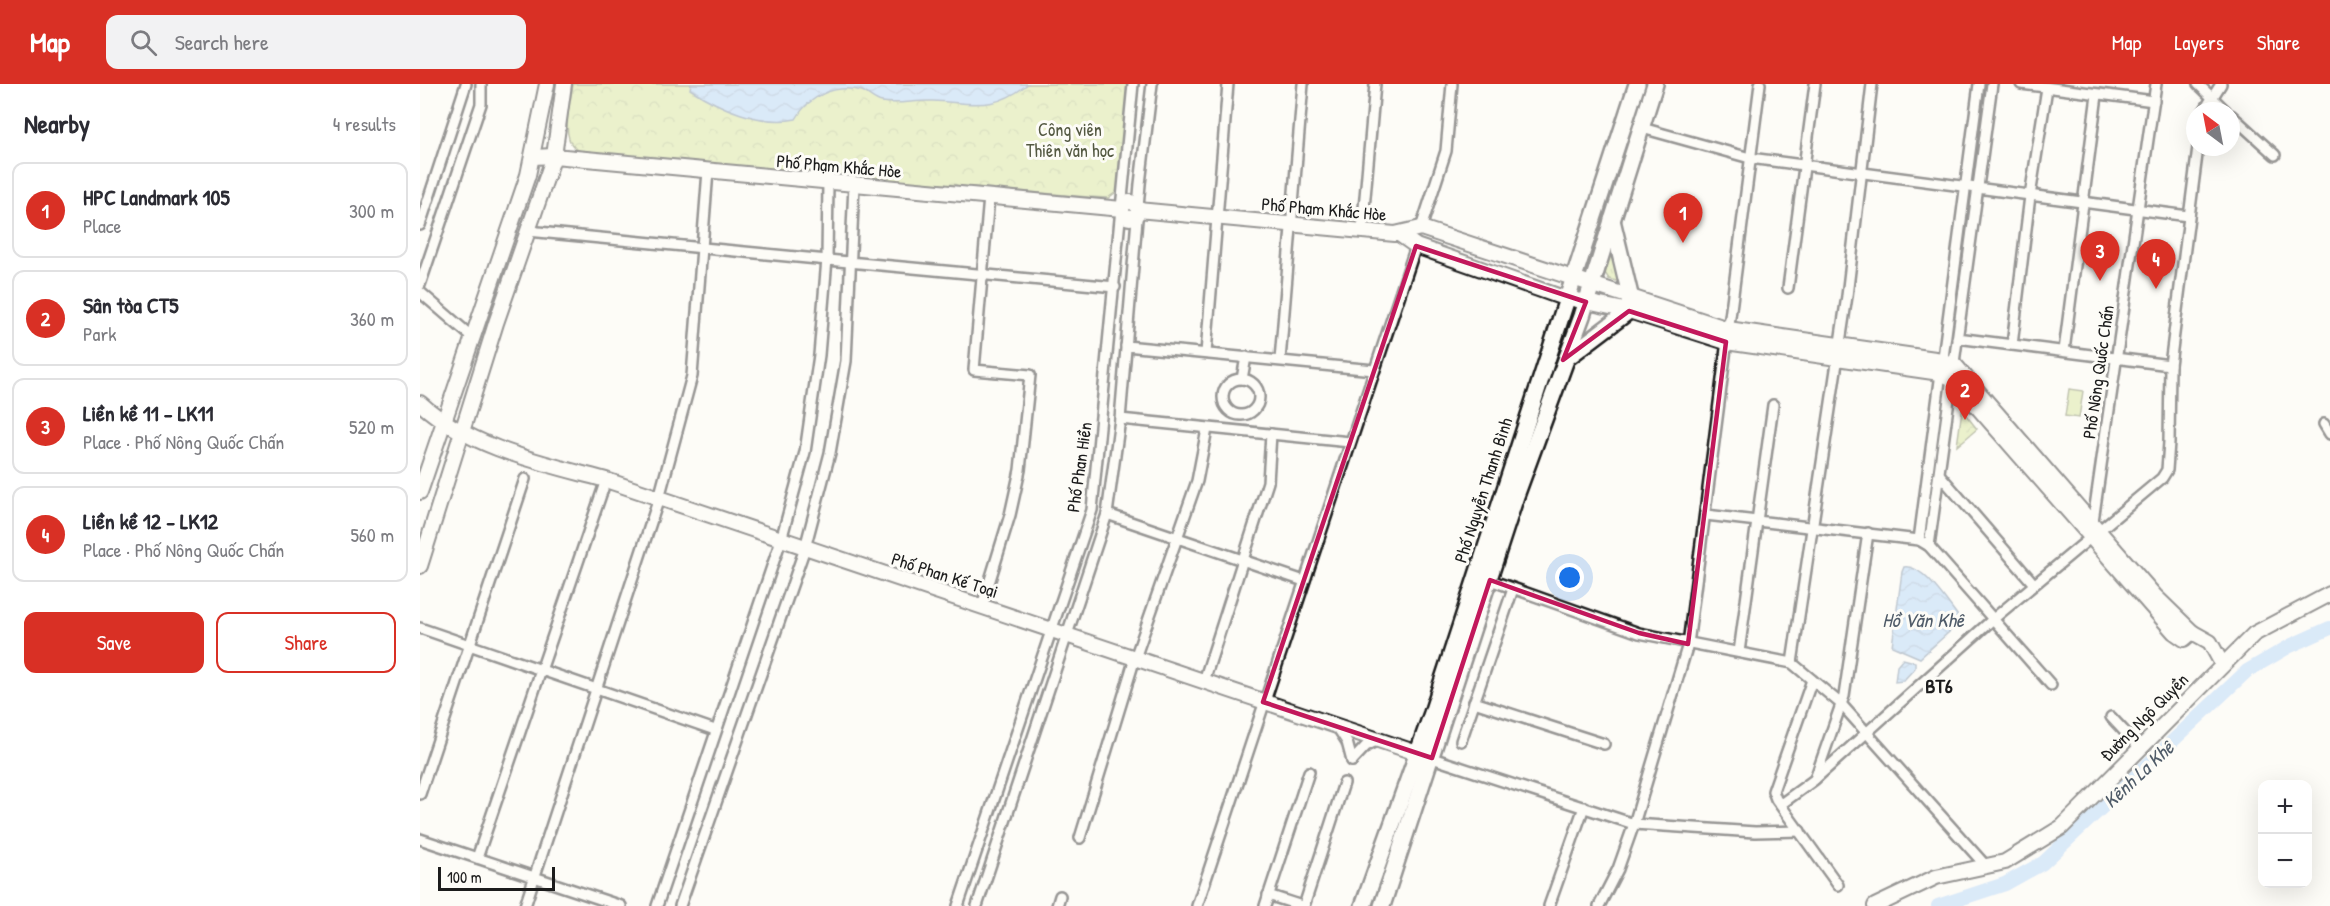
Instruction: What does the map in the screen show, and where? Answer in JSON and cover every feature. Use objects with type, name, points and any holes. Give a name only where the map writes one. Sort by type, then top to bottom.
[{"type":"main road","name":"Phố Nguyễn Thanh Bình","points":[[1363,906],[1417,752],[1637,84]]},
{"type":"main road","name":"Phố Nguyễn Thanh Bình","points":[[1382,906],[1516,496],[1592,284],[1655,84]]},
{"type":"main road","points":[[1565,360],[1629,311],[1630,295],[1612,220]]},
{"type":"street","points":[[420,225],[466,84]]},
{"type":"street","points":[[420,285],[481,104],[481,84]]},
{"type":"street","points":[[420,492],[533,157],[547,84]]},
{"type":"street","points":[[420,566],[554,156],[564,84]]},
{"type":"street","name":"Phố Phan Hiền","points":[[958,906],[1092,510],[1133,84]]},
{"type":"street","name":"Phố Phan Hiền","points":[[977,906],[1107,514],[1120,419],[1138,210],[1152,84]]},
{"type":"street","points":[[1206,353],[1219,218],[1228,84]]},
{"type":"street","points":[[1280,360],[1303,84]]},
{"type":"street","points":[[1362,231],[1375,84]]},
{"type":"street","points":[[1197,906],[1446,151],[1452,84]]},
{"type":"street","points":[[1599,906],[1618,868],[1634,824],[1688,644],[1760,84]]},
{"type":"street","points":[[1788,288],[1815,84]]},
{"type":"street","points":[[1792,663],[1814,527],[1872,84]]},
{"type":"street","points":[[1929,546],[1939,474],[1947,369],[1979,84]]},
{"type":"street","points":[[1919,540],[1947,369],[1957,338],[1992,84]]},
{"type":"street","points":[[2021,84],[2154,101]]},
{"type":"street","name":"Phố Nông Quốc Chấn","points":[[2095,529],[2116,358],[2156,84]]},
{"type":"street","points":[[2198,84],[2216,102]]},
{"type":"street","points":[[2209,102],[2221,84]]},
{"type":"street","points":[[2012,345],[2030,196],[2047,88]]},
{"type":"street","points":[[2064,351],[2097,95]]},
{"type":"street","points":[[2240,123],[2275,155]]},
{"type":"street","points":[[1642,128],[1750,158],[2188,216]]},
{"type":"street","name":"Phố Phạm Khắc Hòe","points":[[533,157],[554,156],[1122,209],[1123,214],[1129,218],[1136,215],[1138,210],[1400,234],[1421,228]]},
{"type":"street","points":[[1781,804],[1814,780],[2095,529],[2162,478],[2167,470],[2170,365],[2177,327],[2197,156]]},
{"type":"street","points":[[525,906],[658,498],[692,376],[708,171]]},
{"type":"street","points":[[657,906],[715,730],[782,540],[806,452],[819,355],[827,259],[828,183]]},
{"type":"street","points":[[680,906],[805,548],[830,453],[846,361],[854,185]]},
{"type":"street","points":[[982,606],[1010,514],[1020,470],[1030,375],[974,370],[989,197]]},
{"type":"street","points":[[1421,228],[1573,279],[1630,295],[1727,336],[1947,369],[2168,610],[2192,633],[2210,642],[2222,664]]},
{"type":"street","points":[[528,231],[827,259],[981,277],[1115,287]]},
{"type":"street","name":"Phố Phạm Khắc Hòe","points":[[1400,234],[1416,246],[1567,299],[1629,311],[1727,336]]},
{"type":"street","points":[[420,292],[472,337]]},
{"type":"street","points":[[1957,338],[2170,365]]},
{"type":"street","points":[[1126,346],[1374,370]]},
{"type":"street","points":[[1242,379],[1245,357]]},
{"type":"street","points":[[1236,379],[1247,379],[1256,386],[1259,397],[1255,408],[1246,415],[1238,414],[1225,407],[1222,396],[1226,385],[1236,379]]},
{"type":"street","name":"Phố Phan Kế Toại","points":[[420,403],[442,422],[476,440],[606,480],[1432,758]]},
{"type":"street","points":[[1739,652],[1755,520],[1773,405]]},
{"type":"street","points":[[1238,414],[1239,431]]},
{"type":"street","points":[[1120,419],[1350,442]]},
{"type":"street","points":[[2324,424],[2330,434]]},
{"type":"street","points":[[1080,838],[1135,658],[1175,538],[1197,481],[1207,429]]},
{"type":"street","points":[[1204,681],[1268,482],[1271,434]]},
{"type":"street","points":[[1939,474],[2034,584]]},
{"type":"street","points":[[420,794],[525,479]]},
{"type":"street","points":[[477,858],[606,480]]},
{"type":"street","points":[[1107,514],[1304,581]]},
{"type":"street","points":[[1706,515],[1919,540],[1929,546],[2051,685]]},
{"type":"street","points":[[1814,780],[1841,704],[1868,533]]},
{"type":"street","points":[[1490,580],[1639,633],[1792,663],[1841,704],[1985,865]]},
{"type":"street","points":[[1461,741],[1513,589]]},
{"type":"street","name":"Đường Ngô Quyền","points":[[1875,906],[1936,877],[2005,862],[2062,827],[2139,747],[2254,634],[2330,594]]},
{"type":"street","points":[[420,628],[715,730]]},
{"type":"street","points":[[1812,680],[1773,791],[1838,885]]},
{"type":"street","points":[[1474,702],[1604,744]]},
{"type":"street","points":[[2111,717],[2139,747]]},
{"type":"street","points":[[1337,726],[1347,742],[1352,761],[1365,746],[1378,740]]},
{"type":"street","points":[[1432,758],[1634,824],[1755,832],[1800,831]]},
{"type":"street","points":[[1265,906],[1309,772]]},
{"type":"street","points":[[1268,895],[1303,906],[1344,783]]},
{"type":"street","points":[[1549,906],[1584,807]]},
{"type":"street","points":[[420,839],[621,906]]},
{"type":"street","points":[[1057,906],[1060,896]]},
{"type":"highlighted area","points":[[1416,246],[1586,302],[1563,360],[1629,311],[1726,342],[1688,644],[1639,633],[1490,580],[1432,758],[1263,702]]},
{"type":"green space","name":"Công viên Thiên văn học","points":[[573,84],[1131,84],[1123,187],[1108,198],[1088,197],[593,154],[575,148],[568,135]]},
{"type":"green space","points":[[1612,248],[1620,282],[1609,279],[1605,273]]},
{"type":"green space","points":[[2069,389],[2083,391],[2079,418],[2065,416]]},
{"type":"green space","points":[[1962,410],[1977,429],[1957,446]]},
{"type":"water","points":[[691,84],[1028,84],[1004,99],[982,104],[927,101],[888,103],[877,100],[862,91],[833,90],[808,104],[796,119],[768,120],[740,114],[714,103],[690,89]]},
{"type":"water","name":"Hồ Văn Khê","points":[[1904,567],[1919,571],[1927,577],[1958,616],[1957,625],[1920,658],[1892,646]]},
{"type":"water","points":[[1903,659],[1915,662],[1915,668],[1903,681],[1895,682],[1897,666]]},
{"type":"waterway","name":"Kênh La Khê","points":[[1938,906],[2005,884],[2043,863],[2247,671],[2290,646],[2330,628]]},
{"type":"place","name":"HPC Landmark 105","points":[[1683,243]]},
{"type":"place","name":"Liền kề 11 - LK11","points":[[2100,281]]},
{"type":"place","name":"Liền kề 12 - LK12","points":[[2156,289]]},
{"type":"place","name":"Sân tòa CT5","points":[[1965,420]]},
{"type":"district","name":"BT6","points":[[1939,685]]}]
